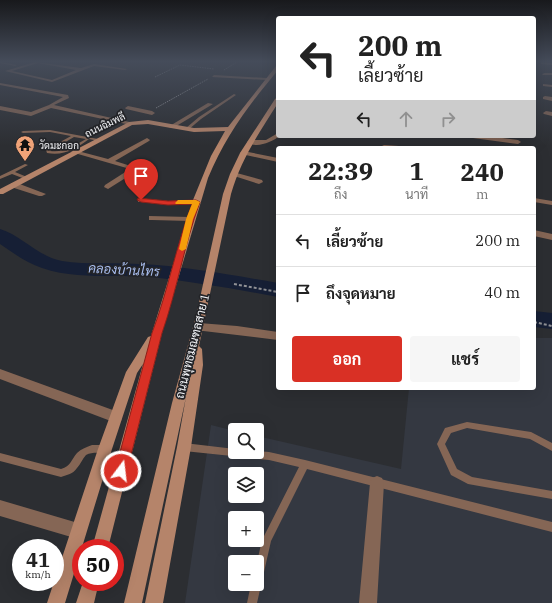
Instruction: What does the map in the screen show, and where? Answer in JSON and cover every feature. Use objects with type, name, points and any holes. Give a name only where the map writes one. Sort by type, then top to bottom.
[{"type":"main road","points":[[103,539],[157,333],[165,311],[190,219],[215,154],[230,129],[260,90]]},
{"type":"main road","name":"ถนนพุทธมณฑลสาย 1","points":[[133,603],[163,466],[201,316],[227,194],[233,174],[246,148],[276,102]]},
{"type":"main road","name":"ถนนฉิมพลี","points":[[0,192],[131,123],[138,122],[187,129],[230,129]]},
{"type":"main road","points":[[56,603],[78,531],[132,372],[157,333]]},
{"type":"main road","points":[[154,603],[184,447],[197,365],[197,333]]},
{"type":"main road","points":[[85,603],[88,591]]},
{"type":"street","points":[[0,108],[31,114],[51,106],[52,104],[67,97],[32,90]]},
{"type":"street","points":[[545,98],[552,99]]},
{"type":"street","points":[[171,127],[210,104]]},
{"type":"street","points":[[51,106],[131,123]]},
{"type":"street","points":[[128,108],[152,113]]},
{"type":"street","points":[[138,122],[152,113]]},
{"type":"street","points":[[546,113],[552,114]]},
{"type":"street","points":[[246,148],[267,142],[276,136]]},
{"type":"street","points":[[488,138],[518,142]]},
{"type":"street","points":[[110,161],[147,140]]},
{"type":"street","points":[[246,148],[276,155]]},
{"type":"street","points":[[246,148],[276,159]]},
{"type":"street","points":[[74,152],[134,168],[133,171],[108,187]]},
{"type":"street","points":[[233,174],[258,182]]},
{"type":"street","points":[[14,184],[42,194]]},
{"type":"street","points":[[141,200],[168,203],[196,202]]},
{"type":"street","points":[[536,200],[552,203]]},
{"type":"street","points":[[152,218],[190,219]]},
{"type":"street","points":[[536,233],[552,237]]},
{"type":"street","points":[[197,333],[237,330],[276,336]]},
{"type":"street","points":[[0,374],[116,417]]},
{"type":"street","points":[[368,603],[377,483]]},
{"type":"street","points":[[0,508],[78,531]]},
{"type":"lane","points":[[187,129],[200,118],[235,95]]},
{"type":"lane","points":[[23,132],[43,131],[98,140]]},
{"type":"lane","points":[[73,136],[48,150],[48,152],[62,153],[88,139]]},
{"type":"lane","points":[[0,178],[26,165]]},
{"type":"lane","points":[[12,172],[26,178]]},
{"type":"lane","points":[[552,447],[531,436],[467,425],[448,430],[441,444],[454,472],[471,481],[552,495]]},
{"type":"lane","points":[[184,447],[269,456],[552,527]]},
{"type":"lane","points":[[0,457],[61,473],[69,472],[76,466],[80,455],[89,449],[105,449]]},
{"type":"lane","points":[[264,555],[267,540],[305,464]]},
{"type":"lane","points":[[252,603],[255,591]]},
{"type":"path","points":[[152,113],[152,111],[158,106],[188,90]]},
{"type":"path","points":[[234,284],[276,292]]},
{"type":"path","points":[[536,322],[552,326]]},
{"type":"shaded area","points":[[536,338],[552,338],[552,603],[185,603],[211,425],[228,429],[228,459],[264,459],[264,438],[401,469],[409,390],[536,390]]},
{"type":"waterway","name":"คลองบ้านไทร","points":[[0,235],[37,258],[50,264],[62,267],[87,270],[138,270],[167,273],[276,290]]},
{"type":"waterway","name":"คลองบ้านไทร","points":[[536,319],[552,321]]},
{"type":"slow traffic","points":[[178,203],[196,202],[182,249]]},
{"type":"place","name":"วัดมะกอก","points":[[25,162]]},
{"type":"route","points":[[121,471],[157,333],[165,311],[196,202],[168,203],[141,200]]}]
